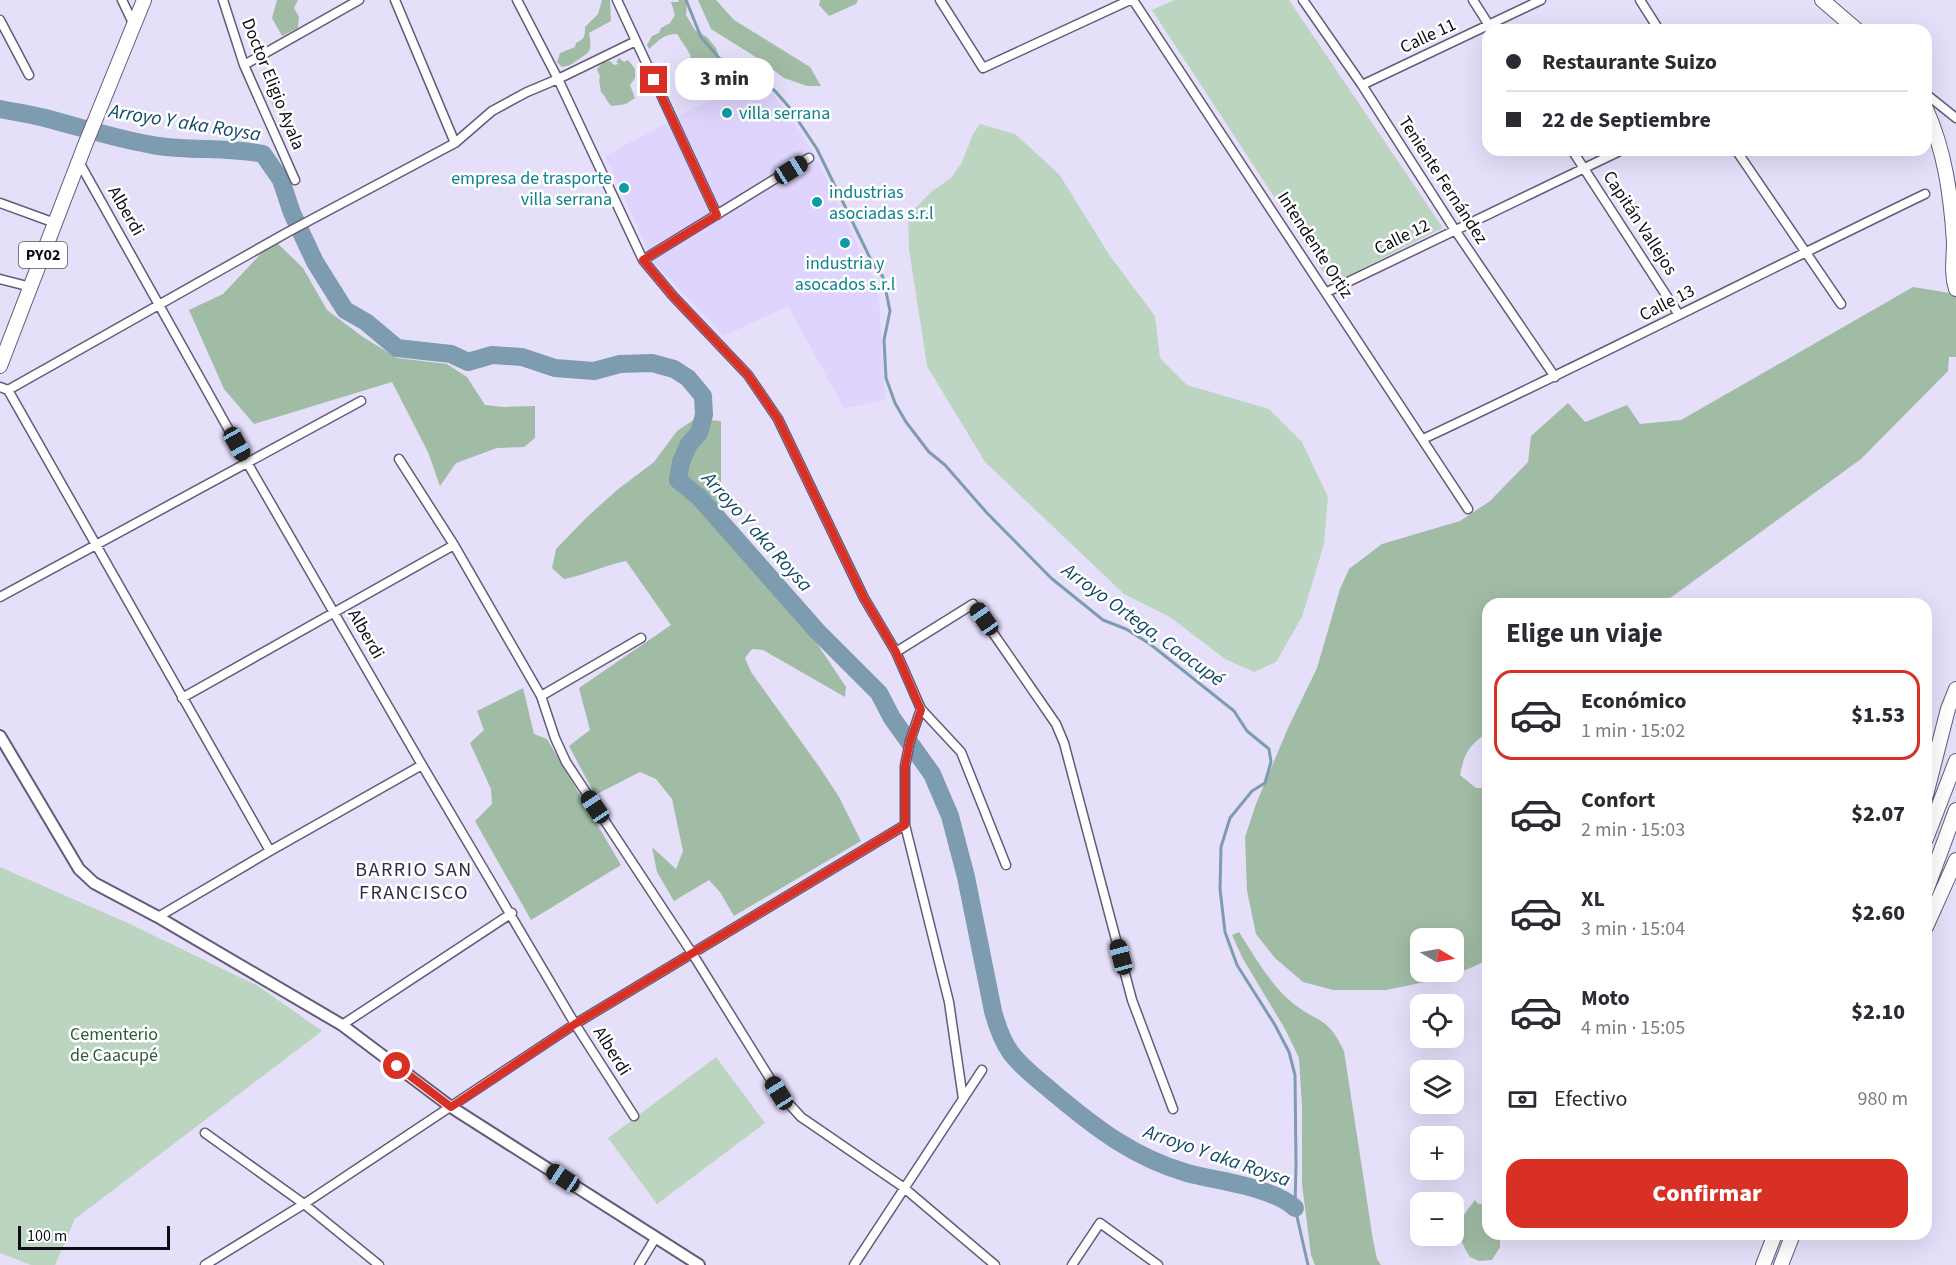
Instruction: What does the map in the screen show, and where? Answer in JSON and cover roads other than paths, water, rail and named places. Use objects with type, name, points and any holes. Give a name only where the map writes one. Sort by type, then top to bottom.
[{"type":"main road","name":"PY02","points":[[0,366],[85,145],[144,0]]},
{"type":"main road","points":[[1822,0],[1850,24]]},
{"type":"main road","points":[[1932,123],[1948,180],[1956,289]]},
{"type":"main road","points":[[1932,772],[1948,710],[1956,689]]},
{"type":"main road","points":[[1932,823],[1956,761]]},
{"type":"main road","points":[[1932,875],[1956,810]]},
{"type":"main road","points":[[1932,914],[1956,860]]},
{"type":"main road","points":[[1763,1265],[1773,1240]]},
{"type":"main road","points":[[1781,1265],[1791,1240]]},
{"type":"street","points":[[122,0],[135,25]]},
{"type":"street","name":"Doctor Eligio Ayala","points":[[223,0],[244,65],[295,180]]},
{"type":"street","points":[[244,65],[359,0]]},
{"type":"street","points":[[395,0],[455,143]]},
{"type":"street","points":[[517,0],[558,80],[643,260],[673,296],[748,375],[778,419],[864,598],[896,652],[921,710],[961,752],[1006,865]]},
{"type":"street","points":[[616,0],[717,215]]},
{"type":"street","points":[[940,0],[983,69],[1132,0]]},
{"type":"street","name":"Intendente Ortiz","points":[[1132,0],[1327,292],[1468,509]]},
{"type":"street","name":"Teniente Fernández","points":[[1303,0],[1362,85],[1455,230],[1555,377]]},
{"type":"street","points":[[1473,0],[1488,24]]},
{"type":"street","name":"Calle 11","points":[[1497,24],[1541,0]]},
{"type":"street","points":[[1640,0],[1655,24]]},
{"type":"street","points":[[0,20],[29,75]]},
{"type":"street","name":"Calle 11","points":[[1362,85],[1482,32]]},
{"type":"street","points":[[270,851],[4,388],[160,305],[311,219],[455,143],[492,111],[636,41]]},
{"type":"street","points":[[1932,99],[1956,118]]},
{"type":"street","name":"Capitán Vallejos","points":[[1576,156],[1679,315]]},
{"type":"street","name":"Calle 12","points":[[1327,292],[1608,156]]},
{"type":"street","points":[[1740,156],[1841,304]]},
{"type":"street","points":[[643,260],[809,158]]},
{"type":"street","name":"Alberdi","points":[[79,162],[248,464],[422,765],[512,913],[575,1024],[633,1116]]},
{"type":"street","name":"Calle 13","points":[[1423,439],[1555,377],[1925,194]]},
{"type":"street","points":[[0,203],[55,223]]},
{"type":"street","points":[[0,279],[31,287]]},
{"type":"street","points":[[0,597],[361,401]]},
{"type":"street","points":[[399,459],[454,545],[541,696],[566,762],[692,953],[779,1093],[801,1117],[903,1187],[995,1265]]},
{"type":"street","points":[[182,698],[454,545]]},
{"type":"street","points":[[896,652],[973,604],[1056,724],[1064,743],[1132,1000],[1173,1109]]},
{"type":"street","points":[[541,696],[641,638]]},
{"type":"street","points":[[921,710],[910,741],[905,766],[905,825],[949,1002],[963,1099]]},
{"type":"street","points":[[0,736],[79,869],[94,883],[158,917],[342,1026],[451,1107],[699,1265]]},
{"type":"street","points":[[158,917],[422,765]]},
{"type":"street","points":[[205,1265],[304,1204],[575,1024],[905,825]]},
{"type":"street","points":[[342,1026],[512,913]]},
{"type":"street","points":[[854,1265],[903,1187],[982,1070]]},
{"type":"street","points":[[205,1133],[304,1204],[379,1265]]},
{"type":"street","points":[[1072,1265],[1100,1223],[1158,1265]]},
{"type":"street","points":[[639,1265],[656,1238]]},
{"type":"waterway","name":"Arroyo Ortega, Caacupé","points":[[686,0],[701,37],[719,58],[755,75],[775,91],[789,107],[817,149],[872,262],[883,277],[890,311],[884,340],[886,378],[895,403],[906,422],[929,452],[945,465],[987,513],[1051,578],[1103,620],[1126,629],[1150,644],[1234,711],[1247,731],[1269,749],[1271,762],[1265,783],[1252,791],[1230,818],[1221,847],[1220,889],[1225,932],[1237,965],[1275,1025],[1289,1052],[1295,1075],[1295,1208],[1308,1265]]},
{"type":"waterway","name":"Arroyo Y aka Roysa","points":[[0,109],[158,146],[237,150],[263,154],[281,180],[292,213],[315,262],[345,310],[366,322],[397,348],[451,354],[468,362],[492,355],[522,357],[555,368],[594,371],[620,364],[652,363],[674,369],[688,378],[703,396],[704,415],[699,433],[689,444],[681,462],[678,480],[699,497],[817,631],[879,693],[892,718],[932,774],[950,816],[966,877],[995,1017],[1002,1038],[1011,1053],[1026,1070],[1116,1141],[1168,1166],[1187,1173],[1259,1190],[1295,1208]]},
{"type":"place","name":"villa serrana","points":[[727,113]]},
{"type":"place","name":"empresa de trasporte villa serrana","points":[[624,188]]},
{"type":"place","name":"industrias asociadas s.r.l","points":[[817,202]]},
{"type":"place","name":"industria y asocados s.r.l","points":[[845,243]]},
{"type":"district","name":"BARRIO SAN FRANCISCO","points":[[414,882]]},
{"type":"park label","name":"Cementerio de Caacupé","points":[[114,1044]]}]
